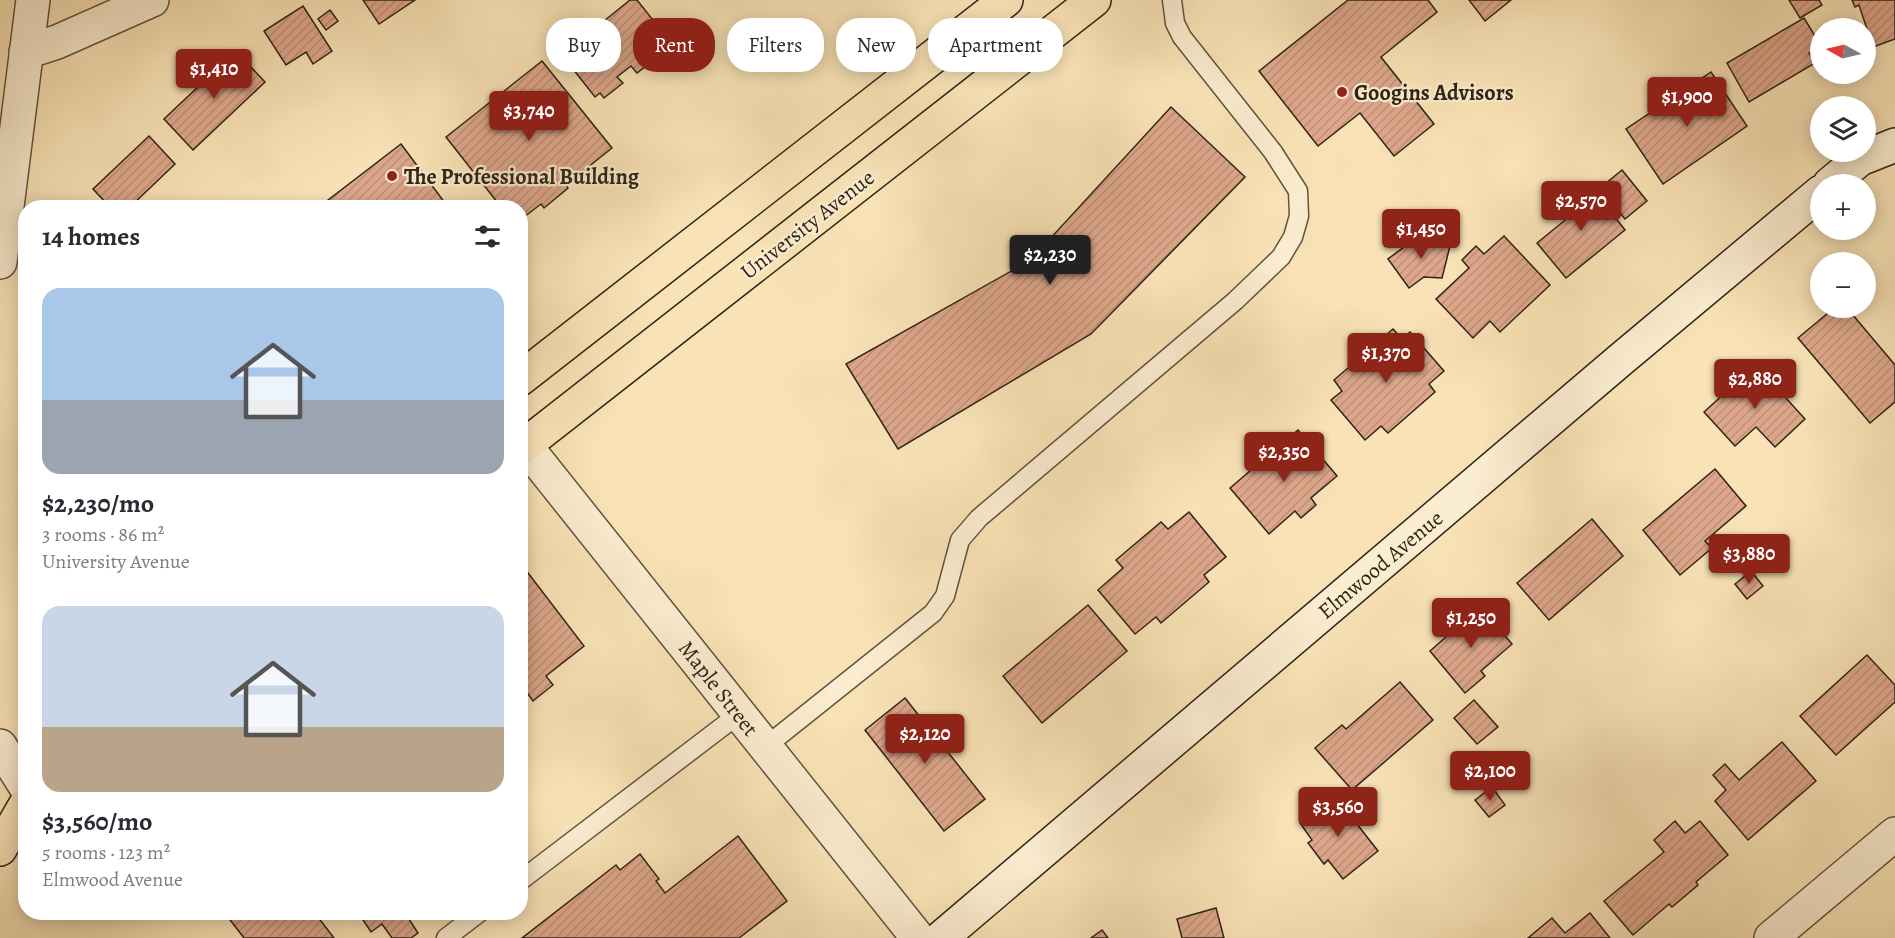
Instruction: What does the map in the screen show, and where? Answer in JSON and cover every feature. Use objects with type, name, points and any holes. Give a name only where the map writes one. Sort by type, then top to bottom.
[{"type":"main road","points":[[528,373],[1006,0]]},
{"type":"main road","name":"University Avenue","points":[[528,439],[1094,0]]},
{"type":"main road","points":[[0,803],[18,798]]},
{"type":"main road","points":[[0,849],[18,818]]},
{"type":"street","points":[[0,262],[33,0]]},
{"type":"street","points":[[26,52],[57,42],[152,0]]},
{"type":"street","points":[[1842,174],[1860,159],[1895,145]]},
{"type":"street","name":"Elmwood Avenue","points":[[941,938],[1610,368],[1810,201]]},
{"type":"street","name":"Maple Street","points":[[528,451],[918,938]]},
{"type":"street","points":[[0,746],[18,774]]},
{"type":"street","points":[[1772,938],[1895,834]]},
{"type":"lane","points":[[765,747],[933,613],[945,596],[960,540],[979,518],[1235,301],[1281,257],[1293,237],[1299,216],[1298,191],[1273,152],[1182,37],[1175,23],[1172,0]]},
{"type":"lane","points":[[528,875],[739,714]]},
{"type":"lane","points":[[446,938],[470,920]]},
{"type":"building","points":[[363,0],[415,0],[379,24]]},
{"type":"building","points":[[630,0],[637,0],[651,18],[633,18],[633,68],[631,66],[617,77],[623,83],[604,98],[600,93],[595,97],[575,72],[621,72],[621,18],[608,18]]},
{"type":"building","name":"Googins Advisors","points":[[1348,0],[1428,0],[1437,12],[1381,57],[1434,124],[1394,156],[1360,113],[1318,146],[1259,71]]},
{"type":"building","points":[[1469,0],[1511,0],[1485,21]]},
{"type":"building","points":[[1789,0],[1819,0],[1822,5],[1800,18]]},
{"type":"building","points":[[1852,0],[1895,0],[1895,39],[1876,46],[1876,18],[1863,18],[1859,5],[1855,7]]},
{"type":"building","points":[[303,6],[332,51],[313,64],[306,52],[286,65],[264,31]]},
{"type":"building","points":[[330,10],[338,21],[326,30],[318,19]]},
{"type":"building","points":[[1804,18],[1810,28],[1810,66],[1749,102],[1727,63]]},
{"type":"building","points":[[236,51],[265,82],[193,150],[164,119]]},
{"type":"building","points":[[542,61],[546,66],[546,72],[551,72],[612,148],[566,185],[568,188],[544,208],[541,204],[528,214],[528,200],[496,200],[446,137]]},
{"type":"building","points":[[1711,72],[1747,126],[1663,184],[1626,129]]},
{"type":"building","points":[[1171,107],[1245,177],[1091,334],[898,449],[846,364],[1022,265],[1037,253]]},
{"type":"building","points":[[149,136],[175,164],[137,200],[103,200],[93,189]]},
{"type":"building","name":"The Professional Building","points":[[401,144],[443,200],[328,200]]},
{"type":"building","points":[[1622,170],[1647,201],[1625,219],[1600,188]]},
{"type":"building","points":[[1588,183],[1625,230],[1566,278],[1537,243],[1575,212],[1566,201]]},
{"type":"building","points":[[1504,236],[1550,285],[1500,332],[1490,321],[1473,338],[1436,299],[1469,268],[1462,260],[1476,246],[1484,254]]},
{"type":"building","points":[[1416,238],[1451,242],[1442,278],[1424,277],[1409,288],[1388,259]]},
{"type":"building","points":[[1822,318],[1855,318],[1895,365],[1895,402],[1870,423],[1798,338]]},
{"type":"building","points":[[1393,329],[1402,339],[1410,332],[1444,371],[1429,384],[1435,392],[1388,433],[1381,426],[1365,440],[1331,400],[1342,391],[1334,380]]},
{"type":"building","points":[[1756,365],[1805,419],[1775,447],[1756,427],[1735,446],[1704,412]]},
{"type":"building","points":[[1298,430],[1337,476],[1311,498],[1316,505],[1301,518],[1295,511],[1269,534],[1230,488]]},
{"type":"building","points":[[1715,469],[1746,506],[1705,541],[1712,548],[1680,575],[1643,530]]},
{"type":"building","points":[[1189,512],[1226,557],[1204,575],[1209,582],[1161,623],[1156,617],[1135,634],[1098,590],[1123,568],[1116,560],[1161,522],[1168,529]]},
{"type":"building","points":[[1592,519],[1623,556],[1549,620],[1517,583]]},
{"type":"building","points":[[1751,571],[1763,586],[1747,599],[1735,584]]},
{"type":"building","points":[[528,573],[584,646],[546,676],[553,685],[533,701],[528,694]]},
{"type":"building","points":[[1088,605],[1127,651],[1042,723],[1003,676]]},
{"type":"building","points":[[1480,607],[1512,644],[1481,671],[1485,676],[1465,693],[1430,651]]},
{"type":"building","points":[[1867,655],[1895,685],[1895,702],[1836,755],[1800,716]]},
{"type":"building","points":[[1400,682],[1433,720],[1352,790],[1315,748],[1342,725],[1346,729]]},
{"type":"building","points":[[905,698],[985,799],[944,831],[865,730]]},
{"type":"building","points":[[1474,700],[1498,727],[1477,744],[1454,718]]},
{"type":"building","points":[[1782,742],[1816,781],[1748,840],[1715,801],[1726,790],[1713,775],[1725,764],[1739,780]]},
{"type":"building","points":[[1492,787],[1505,805],[1489,817],[1475,800]]},
{"type":"building","points":[[1335,796],[1378,851],[1343,879],[1328,860],[1324,864],[1308,843],[1312,840],[1300,823]]},
{"type":"building","points":[[1675,821],[1685,833],[1700,821],[1728,855],[1696,882],[1698,885],[1672,907],[1669,904],[1633,935],[1604,901],[1664,852],[1654,840]]},
{"type":"building","points":[[738,836],[787,901],[739,938],[522,938],[616,865],[620,870],[640,854],[659,879],[656,881],[665,893]]},
{"type":"building","points":[[1216,908],[1224,938],[1182,938],[1177,919]]},
{"type":"building","points":[[1590,913],[1610,938],[1528,938],[1552,918],[1565,933]]},
{"type":"building","points":[[230,920],[320,920],[334,938],[244,938]]},
{"type":"building","points":[[363,920],[410,920],[418,933],[411,938],[392,938],[382,924],[371,932]]},
{"type":"building","points":[[1102,930],[1108,938],[1091,938]]},
{"type":"place","name":"Googins Advisors","points":[[1342,92]]},
{"type":"place","name":"The Professional Building","points":[[392,176]]}]
